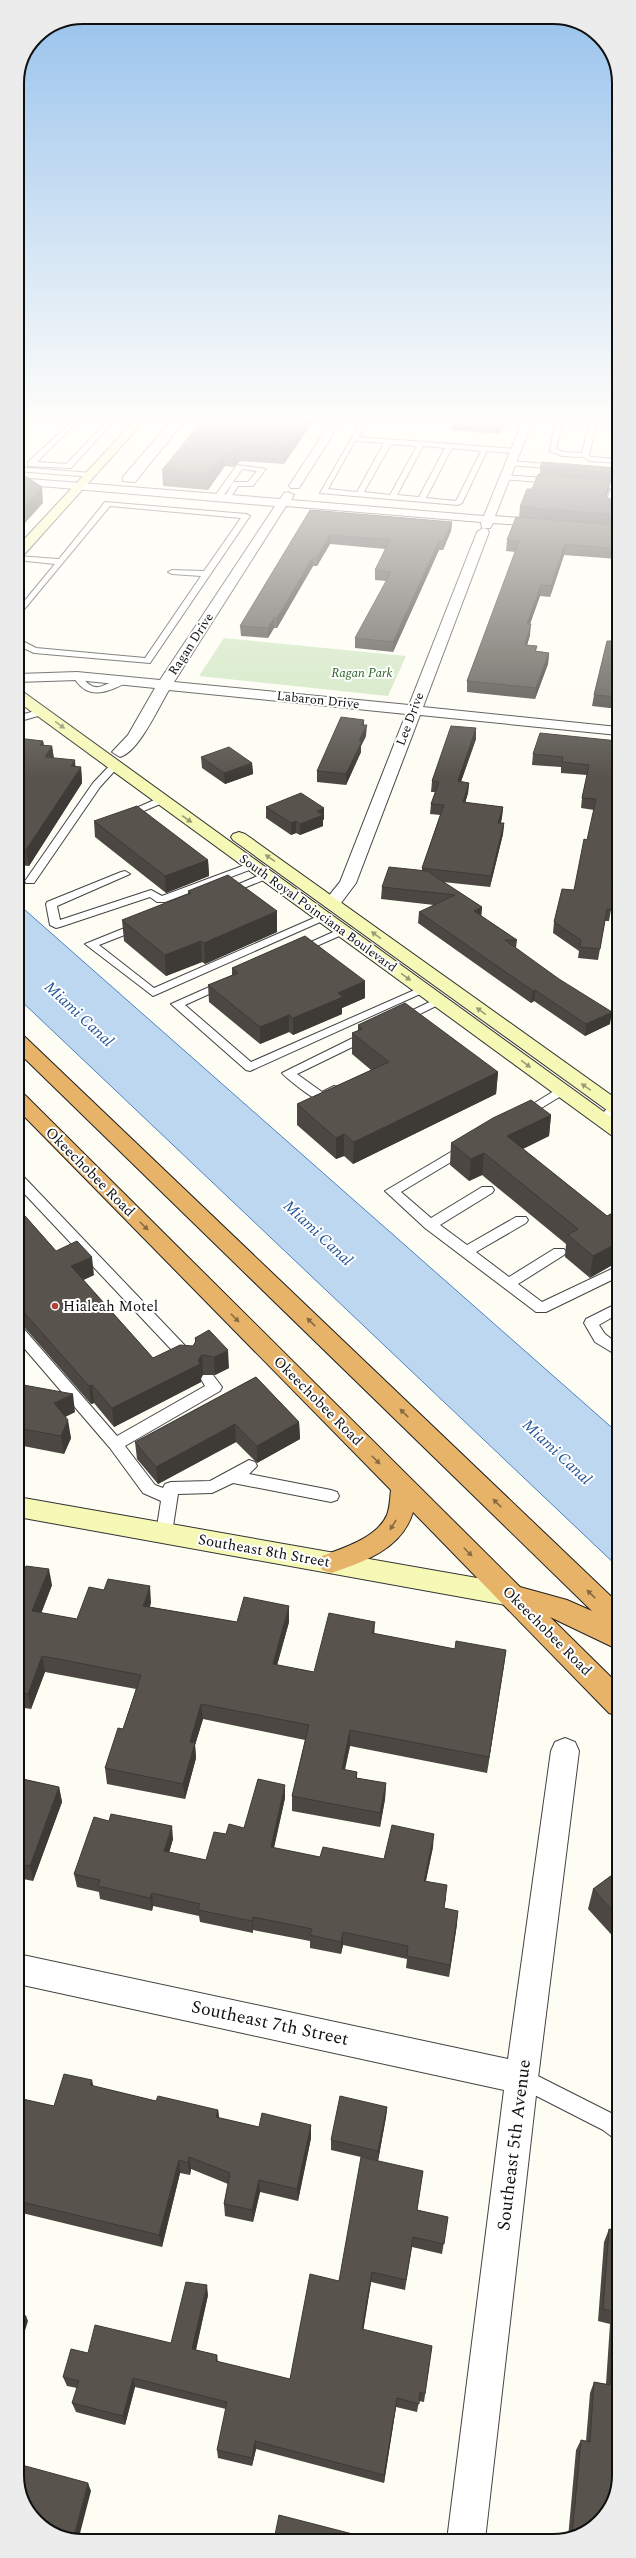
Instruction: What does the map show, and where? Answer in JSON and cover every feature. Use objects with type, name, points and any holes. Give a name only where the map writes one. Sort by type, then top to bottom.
[{"type":"highway","points":[[24,1046],[612,1614]]},
{"type":"highway","name":"Okeechobee Road","points":[[24,1105],[612,1697]]},
{"type":"highway","points":[[331,1563],[365,1550],[387,1535],[399,1515],[404,1488]]},
{"type":"highway","points":[[511,1595],[566,1611],[612,1635]]},
{"type":"street","points":[[24,549],[33,539]]},
{"type":"street","name":"Ragan Drive","points":[[117,759],[134,737],[165,684],[260,539]]},
{"type":"street","name":"Lee Drive","points":[[328,910],[348,883],[481,539]]},
{"type":"street","name":"Labaron Drive","points":[[24,687],[77,676],[612,730]]},
{"type":"street","name":"South Royal Poinciana Boulevard","points":[[24,692],[612,1116]]},
{"type":"street","name":"South Royal Poinciana Boulevard","points":[[24,694],[42,712],[117,759],[162,800],[267,875],[328,910],[342,931],[438,1001],[562,1090],[612,1116]]},
{"type":"street","name":"Southeast 8th Street","points":[[24,1508],[511,1595]]},
{"type":"street","name":"Southeast 5th Avenue","points":[[467,2534],[522,2078],[565,1751]]},
{"type":"street","name":"Southeast 7th Street","points":[[24,1970],[522,2078]]},
{"type":"lane","points":[[24,607],[79,539]]},
{"type":"lane","points":[[24,645],[34,650],[147,661],[230,539]]},
{"type":"lane","points":[[24,558],[61,562]]},
{"type":"lane","points":[[172,572],[206,574]]},
{"type":"lane","points":[[24,717],[42,712]]},
{"type":"lane","points":[[30,881],[96,785],[117,759]]},
{"type":"lane","points":[[114,822],[134,811],[162,800]]},
{"type":"lane","points":[[125,874],[51,904],[56,926],[151,893],[161,900],[253,865]]},
{"type":"lane","points":[[216,895],[267,875]]},
{"type":"lane","points":[[150,921],[92,944],[153,993],[328,910]]},
{"type":"lane","points":[[285,956],[342,931]]},
{"type":"lane","points":[[235,978],[177,1004],[250,1067],[423,990]]},
{"type":"lane","points":[[346,1084],[321,1097],[288,1073],[438,1001]]},
{"type":"lane","points":[[508,1123],[562,1090]]},
{"type":"lane","points":[[480,1139],[392,1191],[430,1226],[466,1251],[541,1308],[612,1274]]},
{"type":"lane","points":[[24,1185],[189,1359]]},
{"type":"lane","points":[[430,1226],[487,1190]]},
{"type":"lane","points":[[466,1251],[521,1220]]},
{"type":"lane","points":[[508,1284],[558,1252]]},
{"type":"lane","points":[[612,1311],[591,1322],[600,1338],[612,1347]]},
{"type":"lane","points":[[24,1339],[115,1444],[149,1489],[170,1498]]},
{"type":"lane","points":[[115,1444],[215,1387],[208,1379]]},
{"type":"lane","points":[[164,1533],[171,1488],[212,1487],[249,1466]]},
{"type":"lane","points":[[230,1476],[331,1496]]},
{"type":"lane","points":[[522,2078],[612,2125]]},
{"type":"green space","name":"Ragan Park","points":[[224,638],[406,656],[388,696],[199,676]]},
{"type":"water","name":"Miami Canal","points":[[24,909],[612,1428],[612,1561],[24,1004]]},
{"type":"building","points":[[292,539],[327,539],[317,557],[313,557],[277,618],[274,618],[268,628],[240,626]]},
{"type":"building","points":[[382,539],[444,539],[443,541],[439,541],[393,642],[355,638],[391,572],[375,570],[390,540]]},
{"type":"building","points":[[612,539],[612,548],[565,544],[551,586],[541,585],[527,624],[531,624],[525,645],[537,646],[535,651],[549,653],[536,688],[467,681],[519,541],[507,540]]},
{"type":"building","points":[[607,641],[612,641],[612,696],[594,695]]},
{"type":"building","points":[[341,717],[364,720],[362,725],[367,725],[359,741],[362,741],[346,774],[317,771]]},
{"type":"building","points":[[451,726],[476,728],[458,781],[469,783],[463,802],[503,807],[498,823],[504,823],[491,876],[422,868],[444,805],[431,804],[439,782],[432,781]]},
{"type":"building","points":[[540,733],[612,740],[612,904],[611,910],[607,909],[600,949],[580,947],[581,940],[554,922],[562,889],[574,890],[584,839],[587,840],[596,799],[582,798],[589,765],[562,762],[563,757],[533,754]]},
{"type":"building","points":[[24,739],[43,741],[40,745],[52,746],[45,757],[75,760],[71,766],[81,767],[26,850],[24,850]]},
{"type":"building","points":[[229,747],[252,763],[224,773],[201,757]]},
{"type":"building","points":[[301,793],[324,808],[317,811],[323,815],[300,824],[296,821],[291,823],[266,807]]},
{"type":"building","points":[[137,806],[208,860],[165,876],[94,821]]},
{"type":"building","points":[[389,867],[427,871],[482,907],[474,911],[517,940],[505,940],[559,979],[612,1012],[586,1024],[535,990],[533,991],[419,912],[455,895],[382,887]]},
{"type":"building","points":[[228,875],[277,911],[204,943],[201,941],[165,955],[122,920],[191,893],[188,891]]},
{"type":"building","points":[[305,936],[365,981],[338,993],[343,997],[293,1018],[289,1015],[260,1027],[208,985],[238,973],[232,968]]},
{"type":"building","points":[[405,1003],[498,1072],[354,1142],[344,1134],[336,1138],[297,1104],[389,1062],[352,1033],[362,1029],[358,1025]]},
{"type":"building","points":[[531,1100],[551,1115],[507,1136],[607,1216],[612,1213],[612,1245],[593,1256],[568,1235],[578,1229],[484,1153],[471,1159],[451,1143],[493,1118]]},
{"type":"building","name":"Hialeah Motel","points":[[24,1215],[56,1251],[77,1241],[92,1257],[71,1266],[153,1358],[180,1345],[193,1346],[196,1341],[195,1338],[209,1330],[228,1350],[214,1357],[202,1355],[198,1360],[200,1364],[112,1408],[92,1385],[89,1386],[24,1312]]},
{"type":"building","points":[[256,1377],[299,1422],[257,1446],[235,1424],[156,1467],[135,1442]]},
{"type":"building","points":[[24,1385],[73,1394],[54,1403],[68,1420],[61,1436],[24,1429]]},
{"type":"building","points":[[26,1566],[49,1569],[32,1611],[77,1619],[89,1587],[104,1590],[108,1579],[150,1586],[143,1606],[237,1622],[244,1597],[289,1606],[273,1664],[314,1672],[329,1613],[375,1622],[372,1633],[455,1649],[456,1641],[506,1650],[489,1757],[350,1730],[342,1769],[357,1772],[356,1778],[386,1783],[380,1813],[292,1796],[309,1725],[201,1704],[190,1742],[195,1743],[183,1784],[105,1768],[118,1728],[123,1729],[141,1675],[42,1656],[28,1694],[24,1693],[24,1571]]},
{"type":"building","points":[[24,1779],[59,1787],[30,1866],[24,1865]]},
{"type":"building","points":[[258,1779],[285,1785],[271,1847],[320,1857],[323,1847],[384,1859],[392,1825],[434,1834],[424,1881],[447,1885],[444,1908],[458,1911],[450,1965],[407,1956],[408,1946],[343,1932],[341,1942],[310,1935],[312,1929],[253,1917],[252,1921],[198,1910],[200,1904],[152,1893],[150,1898],[98,1886],[100,1880],[74,1874],[94,1817],[109,1821],[111,1814],[172,1826],[164,1851],[206,1860],[214,1832],[226,1834],[229,1824],[244,1828]]},
{"type":"building","points":[[612,1875],[612,1910],[593,1889]]},
{"type":"building","points":[[64,2074],[92,2080],[90,2085],[156,2101],[158,2096],[218,2110],[216,2117],[259,2127],[262,2113],[311,2125],[297,2189],[259,2180],[252,2210],[224,2204],[230,2173],[189,2157],[188,2163],[179,2160],[159,2235],[24,2202],[24,2099],[54,2106]]},
{"type":"building","points":[[340,2096],[387,2107],[378,2151],[331,2140]]},
{"type":"building","points":[[361,2157],[423,2171],[417,2210],[448,2217],[444,2244],[413,2237],[406,2280],[372,2272],[362,2329],[432,2346],[425,2394],[420,2392],[419,2404],[397,2398],[384,2475],[255,2441],[252,2458],[217,2450],[227,2402],[133,2378],[123,2416],[72,2403],[79,2381],[63,2377],[71,2349],[88,2353],[95,2325],[171,2343],[186,2282],[207,2285],[192,2349],[217,2355],[216,2361],[290,2379],[310,2274],[339,2281]]},
{"type":"building","points":[[609,2229],[612,2230],[612,2311],[603,2309]]},
{"type":"building","points":[[612,2356],[612,2475],[609,2494],[600,2511],[583,2526],[572,2531],[581,2440],[590,2442],[594,2382],[610,2385]]},
{"type":"building","points":[[24,2466],[88,2483],[74,2533],[71,2533],[53,2526],[36,2511],[25,2487]]},
{"type":"building","points":[[279,2515],[353,2534],[275,2534]]},
{"type":"place","name":"Hialeah Motel","points":[[55,1306]]}]
